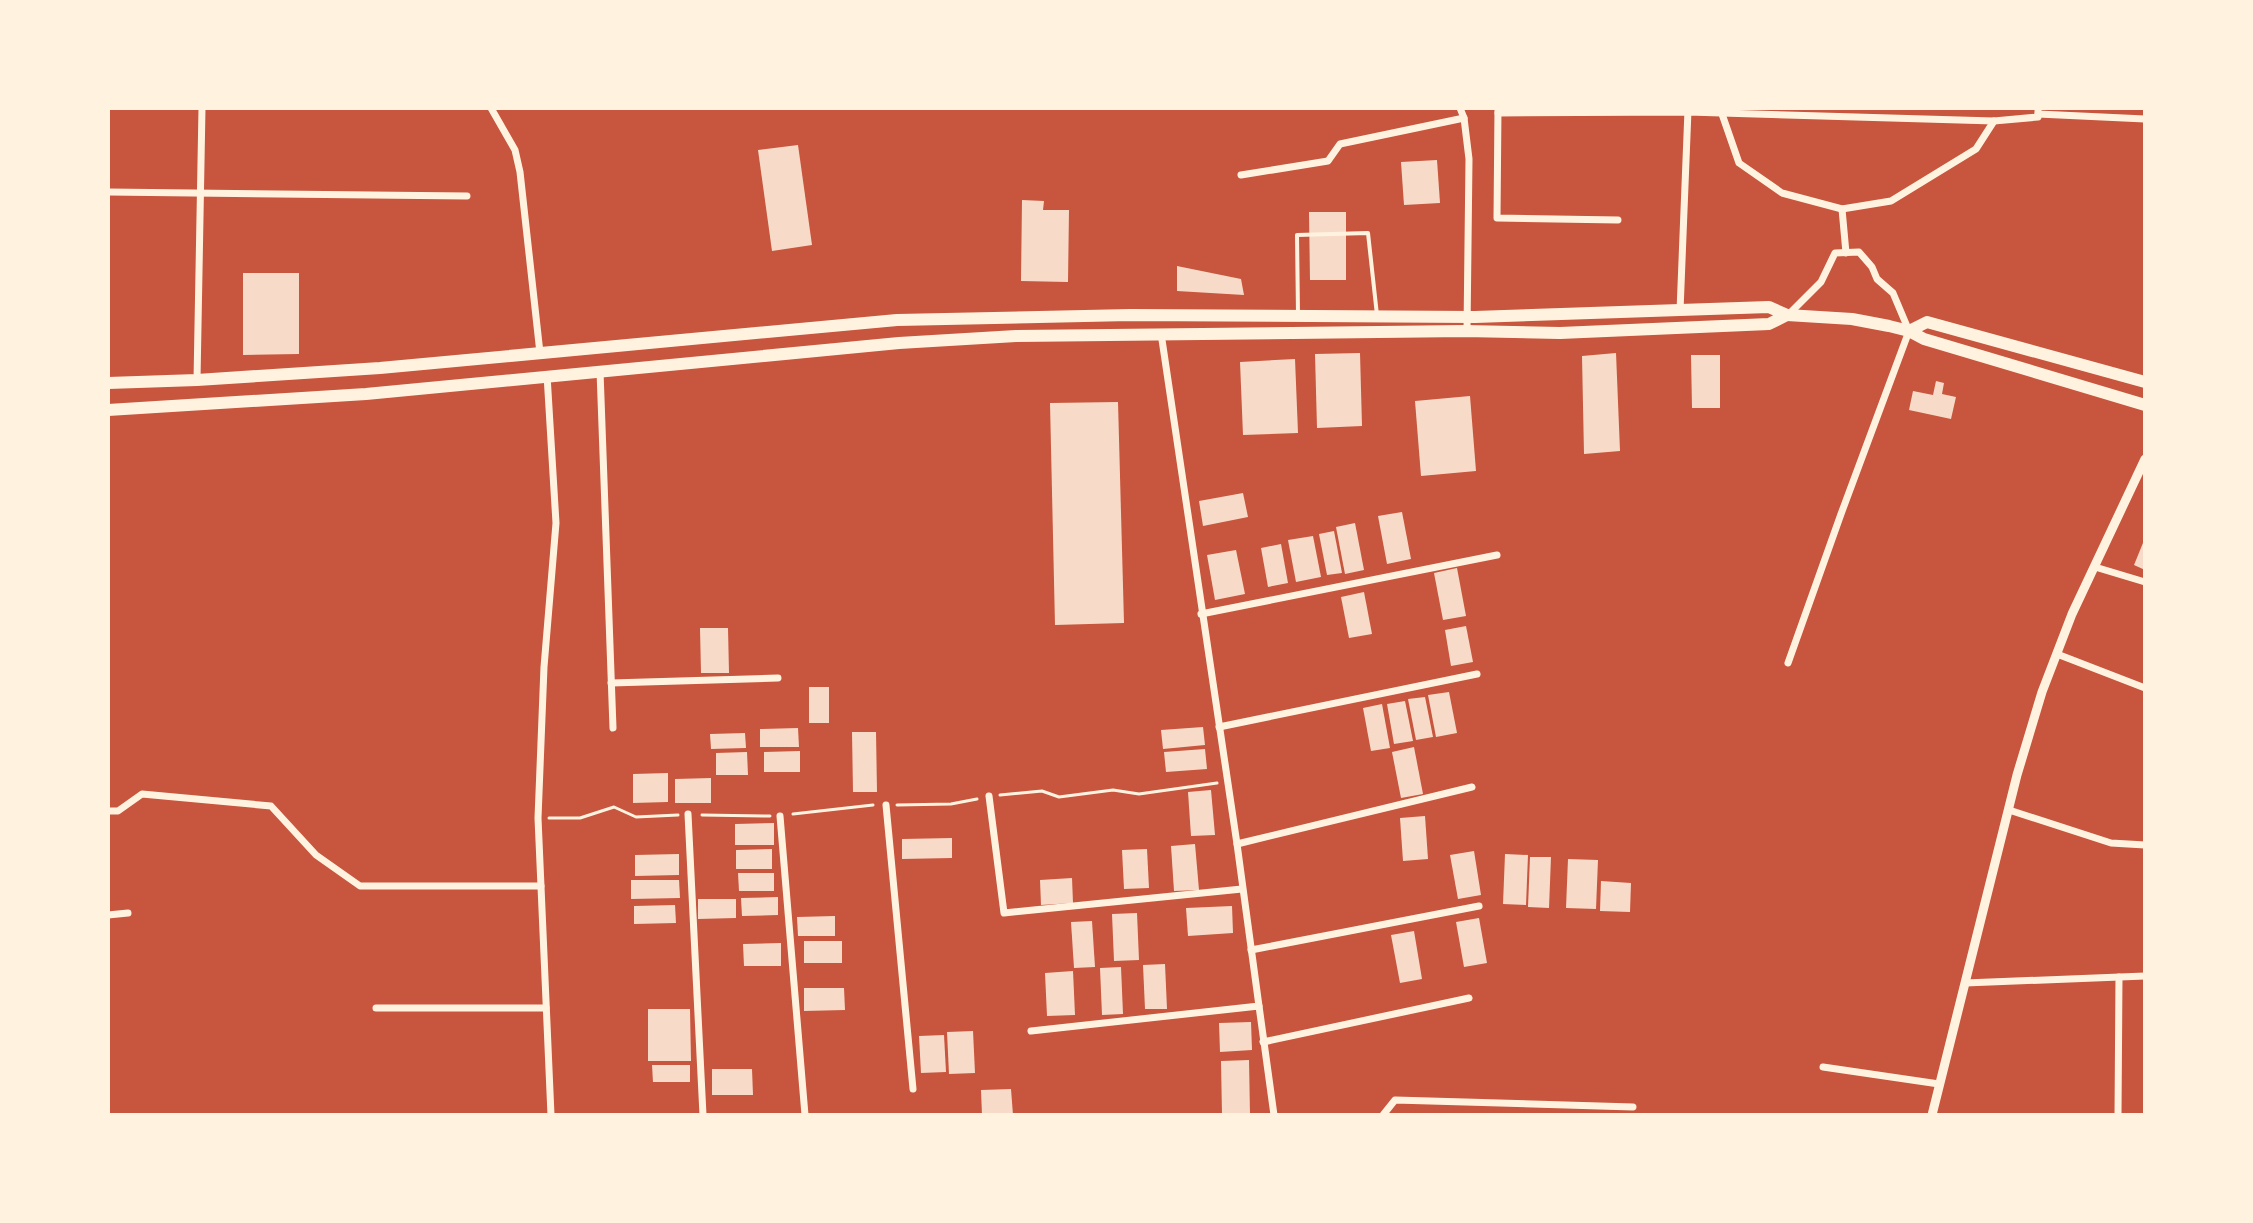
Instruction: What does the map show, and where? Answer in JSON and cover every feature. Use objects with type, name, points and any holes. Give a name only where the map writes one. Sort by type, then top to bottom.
[{"type":"main road","points":[[108,383],[380,368],[897,320],[1130,315],[1467,317],[1769,307],[1787,315],[1852,319],[1909,331],[1924,339],[2145,405]]},
{"type":"main road","points":[[108,410],[366,394],[899,343],[1016,336],[1467,331],[1560,333],[1769,324],[1787,315]]},
{"type":"main road","points":[[1909,331],[1927,322],[2145,382]]},
{"type":"street","points":[[197,380],[202,108]]},
{"type":"street","points":[[491,108],[515,150],[520,172],[540,353]]},
{"type":"street","points":[[1460,108],[1469,159],[1467,331]]},
{"type":"street","points":[[1680,311],[1688,110]]},
{"type":"street","points":[[1618,220],[1497,218],[1498,111],[1688,110],[1722,114],[1994,121],[2038,117],[2038,111],[2145,119]]},
{"type":"street","points":[[1722,114],[1739,163],[1782,193],[1842,209],[1891,201],[1976,149],[1994,121]]},
{"type":"street","points":[[1241,175],[1328,161],[1340,144],[1464,118]]},
{"type":"street","points":[[108,192],[467,196]]},
{"type":"street","points":[[1842,209],[1846,253]]},
{"type":"street","points":[[1787,315],[1821,282],[1835,253],[1859,252],[1872,267],[1877,279],[1893,293],[1909,331],[1788,663]]},
{"type":"street","points":[[1161,333],[1274,1115]]},
{"type":"street","points":[[600,371],[613,728]]},
{"type":"street","points":[[547,375],[556,523],[544,667],[538,818],[551,1115]]},
{"type":"street","points":[[1932,1115],[2032,726],[2072,614],[2145,459]]},
{"type":"street","points":[[1201,614],[1497,555]]},
{"type":"street","points":[[2095,567],[2145,582]]},
{"type":"street","points":[[2057,654],[2145,688]]},
{"type":"street","points":[[1219,727],[1477,674]]},
{"type":"street","points":[[611,683],[778,678]]},
{"type":"street","points":[[1237,844],[1472,787]]},
{"type":"street","points":[[108,811],[118,811],[142,794],[271,806],[316,855],[360,886],[541,886]]},
{"type":"street","points":[[989,796],[1004,913],[1242,889]]},
{"type":"street","points":[[886,805],[913,1089]]},
{"type":"street","points":[[2009,810],[2111,843],[2145,845]]},
{"type":"street","points":[[688,814],[703,1115]]},
{"type":"street","points":[[780,816],[805,1115]]},
{"type":"street","points":[[1251,950],[1479,906]]},
{"type":"street","points":[[108,915],[128,913]]},
{"type":"street","points":[[1965,983],[2145,976]]},
{"type":"street","points":[[2118,1115],[2119,977]]},
{"type":"street","points":[[1263,1042],[1469,998]]},
{"type":"street","points":[[1031,1031],[1259,1006]]},
{"type":"street","points":[[376,1008],[546,1008]]},
{"type":"street","points":[[1823,1067],[1939,1084]]},
{"type":"street","points":[[1383,1115],[1395,1100],[1633,1107]]},
{"type":"lane","points":[[1298,316],[1297,235],[1368,233],[1377,317]]},
{"type":"building","points":[[798,145],[812,245],[772,251],[758,150]]},
{"type":"building","points":[[1437,160],[1440,203],[1404,205],[1401,162]]},
{"type":"building","points":[[1022,200],[1044,201],[1043,210],[1069,210],[1068,282],[1021,281]]},
{"type":"building","points":[[1309,212],[1346,212],[1346,280],[1310,280]]},
{"type":"building","points":[[1177,266],[1241,279],[1244,295],[1177,291]]},
{"type":"building","points":[[243,273],[299,273],[299,354],[243,355]]},
{"type":"building","points":[[1360,353],[1362,426],[1317,428],[1315,354]]},
{"type":"building","points":[[1616,353],[1620,451],[1584,454],[1582,356]]},
{"type":"building","points":[[1691,355],[1720,355],[1720,408],[1692,408]]},
{"type":"building","points":[[1295,359],[1298,433],[1243,435],[1240,362]]},
{"type":"building","points":[[1936,381],[1944,383],[1942,394],[1956,397],[1951,419],[1909,410],[1913,391],[1933,395]]},
{"type":"building","points":[[1470,396],[1476,471],[1421,476],[1415,401]]},
{"type":"building","points":[[1118,402],[1124,623],[1055,625],[1050,403]]},
{"type":"building","points":[[1243,493],[1248,517],[1203,526],[1199,501]]},
{"type":"building","points":[[1402,512],[1411,559],[1387,564],[1378,516]]},
{"type":"building","points":[[1355,523],[1364,570],[1345,574],[1336,527]]},
{"type":"building","points":[[1334,531],[1342,573],[1327,575],[1319,534]]},
{"type":"building","points":[[1313,536],[1321,577],[1296,582],[1288,540]]},
{"type":"building","points":[[2145,538],[2145,570],[2134,565]]},
{"type":"building","points":[[1281,544],[1288,583],[1268,587],[1261,548]]},
{"type":"building","points":[[1236,550],[1245,594],[1215,600],[1207,555]]},
{"type":"building","points":[[1457,568],[1466,616],[1443,620],[1434,573]]},
{"type":"building","points":[[1364,592],[1372,634],[1349,638],[1341,597]]},
{"type":"building","points":[[1466,626],[1473,662],[1451,666],[1445,630]]},
{"type":"building","points":[[700,628],[728,628],[729,673],[701,673]]},
{"type":"building","points":[[809,687],[829,687],[829,723],[809,723]]},
{"type":"building","points":[[1449,692],[1457,733],[1436,737],[1428,695]]},
{"type":"building","points":[[1425,697],[1433,737],[1416,740],[1408,699]]},
{"type":"building","points":[[1405,701],[1413,741],[1394,744],[1387,704]]},
{"type":"building","points":[[1382,704],[1390,748],[1371,751],[1363,708]]},
{"type":"building","points":[[1203,727],[1205,745],[1163,749],[1161,730]]},
{"type":"building","points":[[798,728],[799,747],[760,747],[760,729]]},
{"type":"building","points":[[852,732],[876,732],[877,792],[853,792]]},
{"type":"building","points":[[745,733],[746,748],[711,749],[710,734]]},
{"type":"building","points":[[1414,747],[1423,794],[1401,798],[1392,752]]},
{"type":"building","points":[[1205,749],[1207,769],[1166,772],[1164,752]]},
{"type":"building","points":[[800,751],[800,772],[764,772],[764,752]]},
{"type":"building","points":[[747,752],[748,775],[716,775],[716,753]]},
{"type":"building","points":[[668,773],[668,802],[633,803],[633,774]]},
{"type":"building","points":[[711,778],[711,803],[675,803],[675,779]]},
{"type":"building","points":[[1211,790],[1215,835],[1191,836],[1188,792]]},
{"type":"building","points":[[1425,816],[1428,859],[1403,861],[1400,818]]},
{"type":"building","points":[[774,823],[774,845],[735,845],[735,824]]},
{"type":"building","points":[[952,838],[952,858],[902,859],[902,839]]},
{"type":"building","points":[[1195,844],[1199,890],[1174,891],[1171,846]]},
{"type":"building","points":[[772,849],[772,869],[736,869],[736,850]]},
{"type":"building","points":[[1147,849],[1149,888],[1124,889],[1122,850]]},
{"type":"building","points":[[1474,851],[1481,895],[1458,899],[1450,855]]},
{"type":"building","points":[[679,854],[679,875],[635,876],[635,855]]},
{"type":"building","points":[[1505,854],[1528,855],[1526,905],[1503,904]]},
{"type":"building","points":[[1530,857],[1551,857],[1549,908],[1528,907]]},
{"type":"building","points":[[1568,859],[1598,860],[1596,909],[1566,908]]},
{"type":"building","points":[[738,873],[774,873],[774,891],[739,891]]},
{"type":"building","points":[[1072,878],[1073,903],[1041,905],[1040,880]]},
{"type":"building","points":[[631,880],[679,880],[680,898],[631,899]]},
{"type":"building","points":[[1601,881],[1631,883],[1630,912],[1600,911]]},
{"type":"building","points":[[778,897],[778,915],[742,916],[741,898]]},
{"type":"building","points":[[698,899],[736,899],[736,918],[698,919]]},
{"type":"building","points":[[675,905],[676,923],[634,924],[634,906]]},
{"type":"building","points":[[1232,906],[1233,933],[1188,936],[1186,908]]},
{"type":"building","points":[[1137,913],[1139,960],[1114,961],[1112,914]]},
{"type":"building","points":[[835,916],[835,936],[798,936],[797,917]]},
{"type":"building","points":[[1479,918],[1487,963],[1464,967],[1456,922]]},
{"type":"building","points":[[1092,921],[1095,967],[1074,968],[1071,922]]},
{"type":"building","points":[[1414,931],[1422,979],[1400,983],[1391,935]]},
{"type":"building","points":[[804,941],[842,941],[842,963],[804,963]]},
{"type":"building","points":[[781,943],[781,966],[744,966],[743,944]]},
{"type":"building","points":[[1165,964],[1167,1009],[1145,1009],[1143,965]]},
{"type":"building","points":[[1121,967],[1123,1014],[1102,1015],[1100,968]]},
{"type":"building","points":[[1073,971],[1075,1015],[1047,1016],[1045,973]]},
{"type":"building","points":[[804,988],[844,988],[845,1010],[804,1011]]},
{"type":"building","points":[[648,1009],[690,1009],[691,1061],[648,1061]]},
{"type":"building","points":[[1251,1022],[1252,1050],[1220,1052],[1219,1023]]},
{"type":"building","points":[[973,1031],[975,1073],[949,1074],[947,1032]]},
{"type":"building","points":[[944,1035],[946,1072],[921,1073],[919,1036]]},
{"type":"building","points":[[1249,1060],[1250,1115],[1222,1115],[1221,1061]]},
{"type":"building","points":[[652,1065],[690,1065],[690,1082],[653,1082]]},
{"type":"building","points":[[712,1069],[752,1069],[753,1095],[712,1095]]},
{"type":"building","points":[[1011,1089],[1013,1115],[982,1115],[981,1090]]}]
